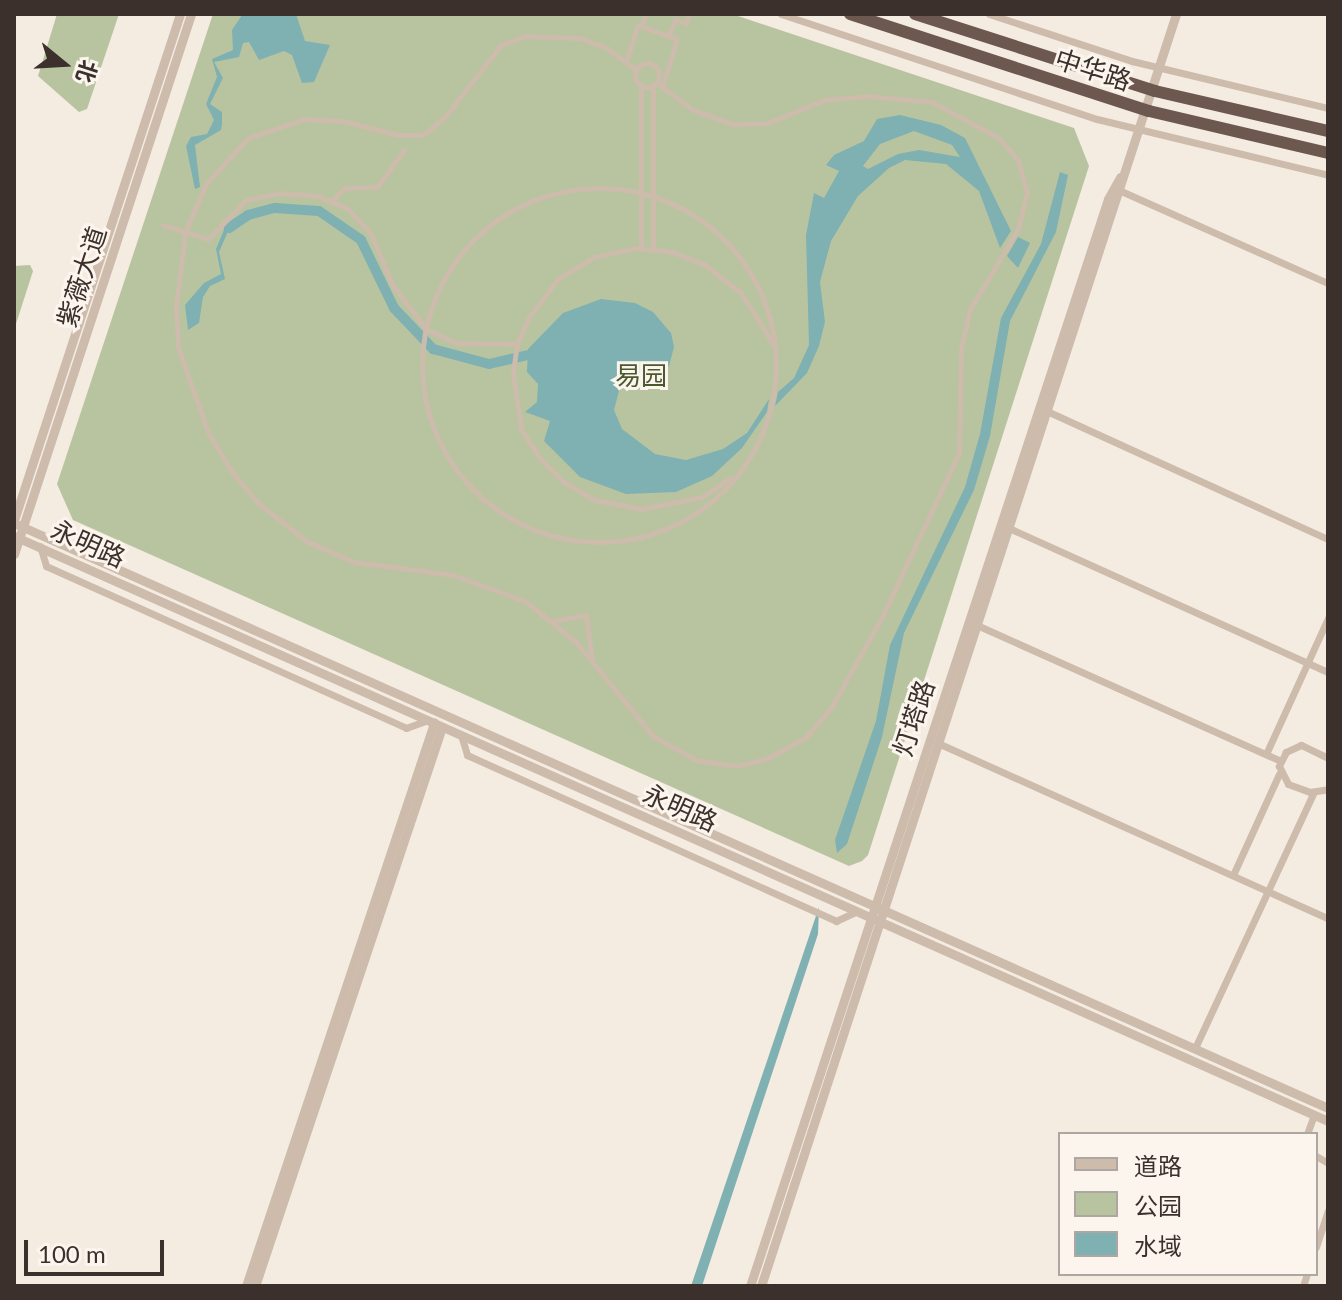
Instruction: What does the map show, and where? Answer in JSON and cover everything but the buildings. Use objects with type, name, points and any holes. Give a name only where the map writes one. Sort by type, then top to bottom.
[{"type":"highway","name":"中华路","points":[[850,14],[1144,109],[1328,153]]},
{"type":"highway","name":"中华路","points":[[915,14],[1151,90],[1328,131]]},
{"type":"street","name":"紫薇大道","points":[[14,554],[17,523],[180,14]]},
{"type":"street","name":"紫薇大道","points":[[17,523],[191,14]]},
{"type":"street","points":[[626,61],[646,14]]},
{"type":"street","points":[[669,35],[675,19],[686,23],[689,14]]},
{"type":"street","points":[[781,14],[1138,129],[1328,175]]},
{"type":"street","points":[[989,14],[1159,68],[1328,108]]},
{"type":"street","name":"灯塔路","points":[[750,1286],[880,908],[1108,199],[1125,166],[1176,14]]},
{"type":"street","points":[[641,26],[677,39],[657,85]]},
{"type":"street","points":[[641,85],[657,85],[693,110],[733,124],[768,123],[824,100],[869,96],[932,102],[999,138],[1018,160],[1027,192],[1026,211],[970,309],[961,349],[959,453],[947,485],[831,708],[805,738],[768,758],[737,766],[696,760],[653,736],[593,661],[552,621],[501,589],[453,575],[354,562],[306,541],[257,502],[229,468],[187,383],[178,347],[176,306],[185,232],[206,184],[229,154],[248,138],[304,119],[343,121],[398,135],[423,135],[445,117],[501,45],[525,36],[579,38],[626,61],[636,70],[641,85],[641,248]]},
{"type":"street","points":[[636,70],[642,63],[658,67],[653,250]]},
{"type":"street","points":[[331,202],[344,188],[377,187],[404,150]]},
{"type":"street","name":"灯塔路","points":[[880,908],[979,626],[1121,191],[1125,166]]},
{"type":"street","points":[[587,188],[641,192],[653,197],[710,224],[733,247],[765,300],[774,344],[771,414],[741,470],[711,503],[640,541],[609,545],[530,527],[478,495],[442,448],[423,395],[420,367],[426,329],[444,277],[493,221],[549,193],[587,188]]},
{"type":"street","points":[[1121,191],[1328,283]]},
{"type":"street","points":[[163,225],[208,239],[246,200],[278,193],[331,202],[348,209],[371,234],[392,284],[426,329],[456,343],[517,344]]},
{"type":"street","points":[[741,470],[702,497],[677,505],[641,509],[595,500],[565,483],[541,460],[521,429],[514,365],[517,344],[529,317],[558,279],[594,257],[641,248],[704,264],[741,293],[774,344]]},
{"type":"street","points":[[1049,412],[1328,539]]},
{"type":"street","name":"永明路","points":[[17,523],[1328,1108]]},
{"type":"street","points":[[1011,529],[1328,672]]},
{"type":"street","name":"永明路","points":[[17,537],[1328,1121]]},
{"type":"street","points":[[40,546],[46,566],[406,728],[435,723]]},
{"type":"street","points":[[552,621],[586,615],[593,661]]},
{"type":"street","points":[[1266,754],[1328,618]]},
{"type":"street","points":[[979,626],[1281,761]]},
{"type":"street","points":[[246,1286],[435,723]]},
{"type":"street","points":[[255,1286],[435,723]]},
{"type":"street","points":[[461,735],[467,755],[836,921],[857,911]]},
{"type":"street","points":[[940,744],[1328,918]]},
{"type":"street","points":[[1233,875],[1280,772],[1286,752],[1301,745],[1328,758]]},
{"type":"street","points":[[1280,772],[1288,784],[1314,792],[1328,789]]},
{"type":"street","points":[[1195,1048],[1314,792]]},
{"type":"street","name":"灯塔路","points":[[761,1286],[876,920]]},
{"type":"street","points":[[1308,1132],[1314,1115]]},
{"type":"street","points":[[1318,1241],[1328,1211]]},
{"type":"green space","points":[[57,14],[119,14],[87,109],[79,112],[38,76]]},
{"type":"green space","name":"易园","points":[[213,14],[732,14],[1074,128],[1089,166],[868,855],[862,861],[849,866],[73,520],[57,484]]},
{"type":"green space","points":[[30,265],[33,271],[14,330],[14,266]]},
{"type":"water","points":[[296,14],[305,41],[330,45],[314,82],[302,83],[292,55],[284,51],[259,60],[249,42],[243,43],[239,57],[214,62],[223,78],[210,104],[222,112],[222,124],[221,130],[195,145],[200,187],[195,189],[186,146],[191,137],[207,134],[214,120],[206,104],[217,77],[212,59],[233,50],[232,30],[242,15]]},
{"type":"water","points":[[900,115],[941,125],[965,138],[1011,231],[1000,248],[979,191],[946,164],[905,160],[889,168],[858,196],[831,241],[820,282],[825,322],[819,346],[807,373],[775,406],[778,392],[794,378],[809,345],[806,235],[814,193],[824,198],[839,171],[826,165],[834,155],[864,141],[877,119]],"holes":[[[914,131],[952,145],[960,157],[919,150],[898,154],[868,169],[863,166],[880,144]]]},
{"type":"water","points":[[1060,172],[1068,175],[1056,232],[1010,321],[990,436],[974,490],[904,633],[882,737],[847,844],[837,853],[835,840],[876,721],[890,645],[965,487],[980,434],[1001,318],[1041,244]]},
{"type":"water","points":[[226,225],[229,229],[219,252],[225,279],[210,286],[203,297],[199,323],[188,330],[185,305],[204,283],[221,274],[216,249]]},
{"type":"water","points":[[1018,237],[1030,243],[1018,268],[1007,256]]},
{"type":"water","points":[[601,299],[635,303],[653,312],[671,333],[674,347],[669,366],[656,378],[631,378],[619,391],[614,410],[622,429],[655,454],[686,460],[723,449],[747,433],[769,399],[767,412],[742,448],[712,476],[676,492],[626,494],[580,477],[544,441],[550,421],[525,412],[537,402],[538,384],[527,372],[528,349],[563,313]]},
{"type":"water","points":[[819,907],[818,934],[702,1286],[691,1286]]},
{"type":"waterway","points":[[229,228],[248,215],[275,208],[319,211],[361,240],[394,308],[433,349],[489,364],[528,355]]}]
